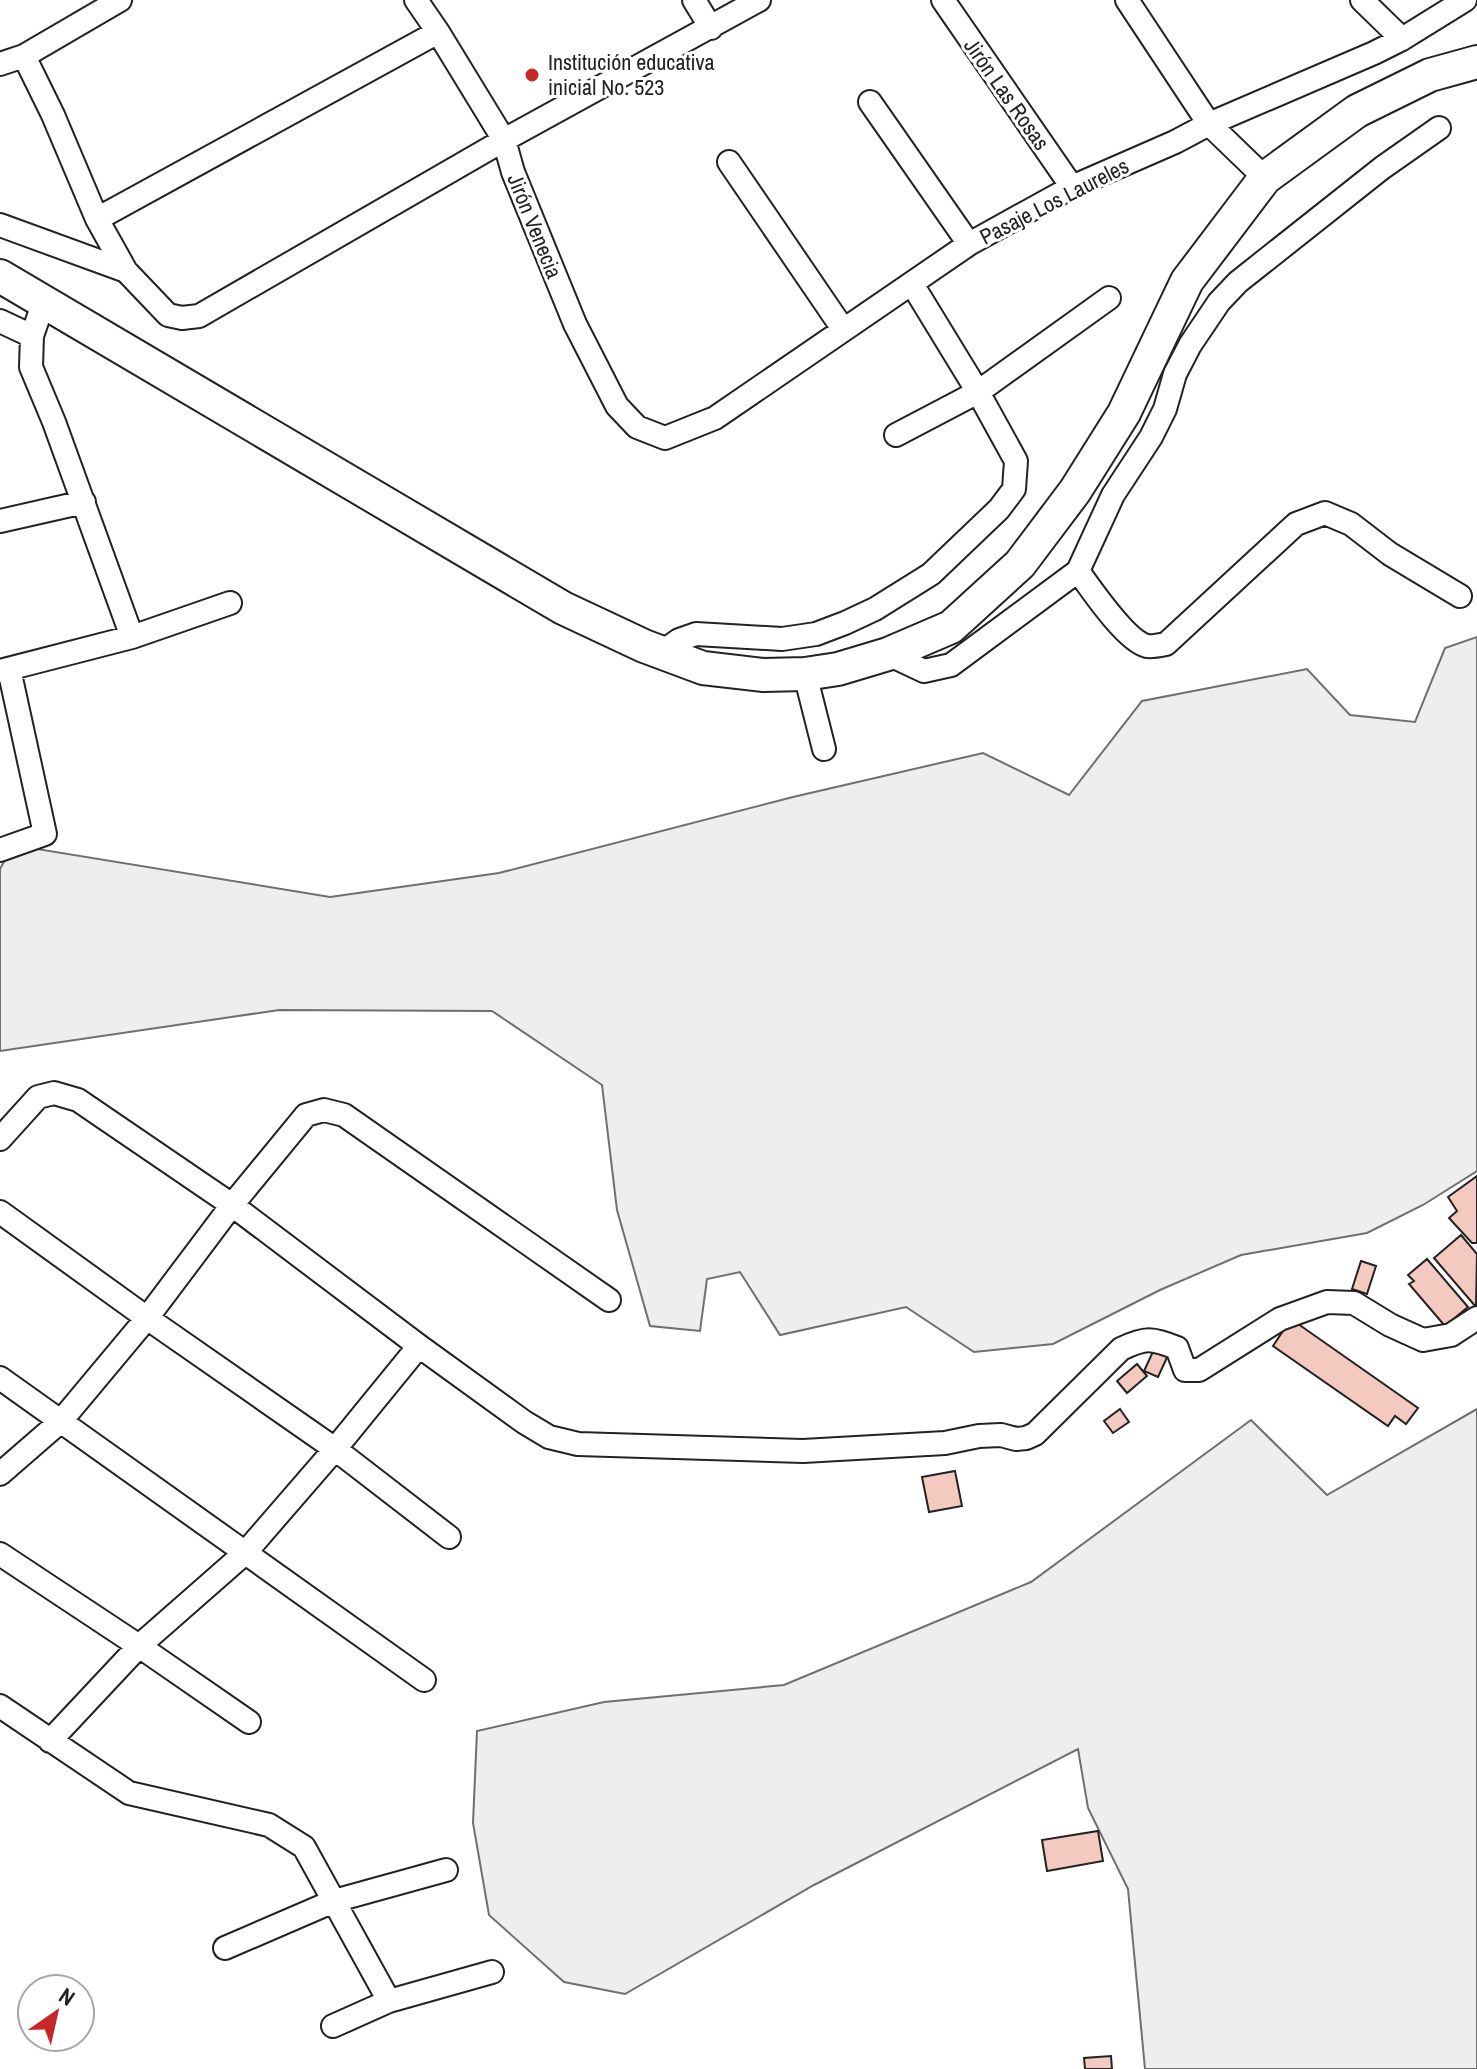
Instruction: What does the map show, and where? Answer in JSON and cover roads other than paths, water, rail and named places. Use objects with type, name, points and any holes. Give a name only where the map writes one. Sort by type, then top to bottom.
[{"type":"highway","points":[[0,276],[563,608],[661,653],[703,668],[764,675],[805,674],[838,669],[888,654],[951,627],[1020,564],[1075,491],[1124,413],[1187,281],[1265,178],[1357,111],[1430,75],[1477,62]]},
{"type":"street","points":[[0,64],[24,56],[120,0]]},
{"type":"street","name":"Jirón Venecia","points":[[416,0],[504,140],[513,172],[575,324],[617,406],[637,427],[665,438]]},
{"type":"street","points":[[694,0],[711,28]]},
{"type":"street","points":[[24,56],[97,219],[126,271],[168,315],[182,318],[199,316],[504,140],[759,0]]},
{"type":"street","name":"Jirón Las Rosas","points":[[943,0],[1072,187]]},
{"type":"street","points":[[1127,0],[1209,124],[1265,178]]},
{"type":"street","points":[[1362,0],[1402,39]]},
{"type":"street","name":"Pasaje Los Laureles","points":[[665,438],[715,418],[969,244],[1072,187],[1402,39],[1465,0]]},
{"type":"street","points":[[97,219],[438,32]]},
{"type":"street","points":[[870,102],[969,244]]},
{"type":"street","points":[[888,654],[924,671],[951,665],[1078,571],[1113,495],[1151,437],[1165,409],[1175,374],[1190,345],[1219,302],[1238,282],[1439,128]]},
{"type":"street","points":[[729,162],[843,329]]},
{"type":"street","points":[[0,225],[126,271]]},
{"type":"street","points":[[661,653],[679,640],[696,634],[782,639],[816,634],[845,623],[875,609],[931,574],[999,509],[1014,489],[1016,461],[912,284]]},
{"type":"street","points":[[896,435],[978,392],[1109,298]]},
{"type":"street","points":[[44,301],[32,336],[31,367],[132,637]]},
{"type":"street","points":[[0,321],[32,336]]},
{"type":"street","points":[[0,521],[84,502]]},
{"type":"street","points":[[1078,571],[1129,635],[1147,646],[1166,644],[1296,524],[1325,513],[1351,524],[1390,554],[1460,596]]},
{"type":"street","points":[[0,850],[45,834],[4,670],[132,637],[230,603]]},
{"type":"street","points":[[805,674],[824,749]]},
{"type":"street","points":[[0,1139],[38,1097],[54,1093],[78,1100],[232,1205],[419,1346],[549,1437],[578,1444],[803,1451],[945,1443],[979,1436],[1026,1438],[1035,1434],[1121,1349],[1136,1342],[1154,1339],[1177,1348],[1185,1370],[1199,1370],[1280,1319],[1327,1302],[1354,1303],[1423,1340],[1451,1335],[1477,1318]]},
{"type":"street","points":[[0,1474],[61,1421],[147,1318],[232,1205],[306,1115],[324,1110],[344,1115],[609,1300]]},
{"type":"street","points":[[0,1212],[335,1449],[449,1537]]},
{"type":"street","points":[[50,1741],[139,1646],[245,1553],[419,1346]]},
{"type":"street","points":[[0,1378],[424,1680]]},
{"type":"street","points":[[0,1554],[249,1722]]},
{"type":"street","points":[[0,1706],[129,1793],[269,1825],[304,1847],[389,2001]]},
{"type":"street","points":[[225,1948],[334,1901],[446,1870]]},
{"type":"street","points":[[333,2026],[389,2001],[492,1972]]},
{"type":"place","name":"Institución educativa inicial No. 523","points":[[532,75]]}]
